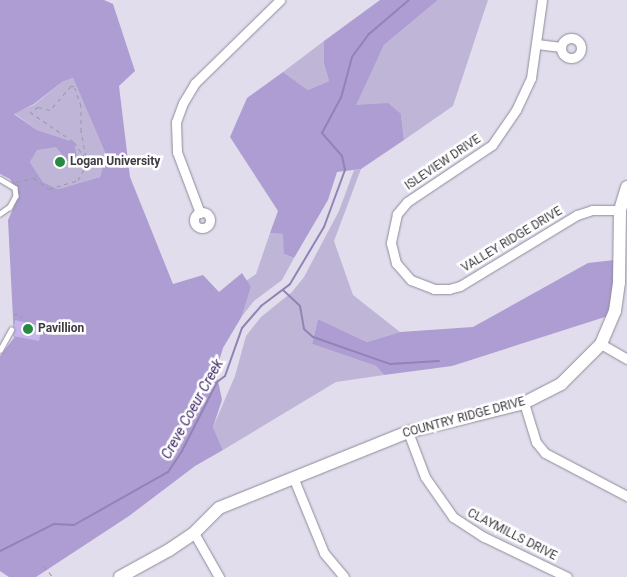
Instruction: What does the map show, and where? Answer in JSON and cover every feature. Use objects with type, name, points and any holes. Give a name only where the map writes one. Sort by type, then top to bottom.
[{"type":"street","points":[[200,213],[177,152],[176,122],[183,103],[195,83],[280,0]]},
{"type":"street","name":"ISLEVIEW DRIVE","points":[[396,263],[391,243],[397,214],[413,198],[492,145],[524,96],[531,78],[542,0]]},
{"type":"street","points":[[537,44],[561,47]]},
{"type":"street","name":"COUNTRY RIDGE DRIVE","points":[[120,577],[194,533],[219,508],[408,432],[524,403],[540,397],[568,378],[601,344],[618,299],[620,210],[627,187]]},
{"type":"street","name":"VALLEY RIDGE DRIVE","points":[[396,263],[404,274],[422,285],[449,289],[460,286],[577,215],[592,210],[620,210]]},
{"type":"street","points":[[601,344],[627,359]]},
{"type":"street","points":[[524,403],[536,442],[545,453],[627,496]]},
{"type":"street","name":"CLAYMILLS DRIVE","points":[[408,432],[425,477],[453,517],[484,537],[567,577]]},
{"type":"street","points":[[293,477],[324,553],[344,577]]},
{"type":"street","points":[[194,533],[220,577]]},
{"type":"lane","points":[[0,179],[15,188],[16,196],[10,207],[0,214]]},
{"type":"lane","points":[[0,350],[11,330]]},
{"type":"path","points":[[11,185],[34,178],[49,189],[78,180],[87,164],[81,131],[81,106],[74,86],[70,86],[50,110],[38,107],[30,112],[74,142],[85,158]]},
{"type":"path","points":[[14,314],[20,315],[22,321]]},
{"type":"path","points":[[44,566],[53,577]]},
{"type":"shaded area","points":[[0,0],[104,0],[113,4],[135,71],[119,86],[130,177],[173,284],[203,275],[219,292],[242,273],[251,287],[242,316],[223,348],[216,371],[222,400],[213,427],[223,450],[195,466],[129,516],[36,577],[9,577],[0,571],[0,356],[14,338],[8,220],[19,195],[10,179],[0,174]],"holes":[[[73,78],[106,155],[100,177],[58,189],[43,182],[30,162],[37,150],[56,147],[71,165],[77,157],[74,142],[37,130],[14,114],[34,104],[62,82]]]},
{"type":"shaded area","points":[[380,0],[438,0],[384,45],[356,105],[388,103],[401,114],[404,140],[361,169],[337,172],[328,200],[294,258],[284,254],[283,234],[270,233],[278,211],[230,137],[247,98],[283,72],[308,90],[329,81],[324,64],[324,41]]},
{"type":"shaded area","points":[[438,0],[488,0],[453,106],[404,140],[401,114],[355,105],[384,45]]},
{"type":"shaded area","points":[[324,41],[324,64],[329,81],[308,90],[283,72]]},
{"type":"shaded area","points":[[73,78],[106,155],[100,177],[58,189],[43,182],[30,162],[37,149],[74,142],[37,130],[14,113],[34,105],[62,82]]},
{"type":"shaded area","points":[[361,169],[334,241],[353,295],[400,332],[367,342],[318,319],[312,344],[376,366],[384,375],[336,382],[223,450],[213,427],[235,376],[246,336],[261,317],[292,292],[304,277],[339,211],[354,170]]},
{"type":"shaded area","points":[[270,233],[284,234],[284,254],[294,258],[282,280],[254,301],[242,316],[251,287],[246,281],[256,274]]},
{"type":"shaded area","points":[[614,260],[615,280],[608,316],[452,366],[384,375],[376,366],[312,344],[318,319],[367,342],[400,332],[473,327],[588,263]]},
{"type":"building","name":"Pavillion","points":[[15,320],[42,326],[39,341],[13,336]]},
{"type":"waterway","name":"Creve Coeur Creek","points":[[0,551],[54,524],[74,525],[168,472],[182,451],[217,382],[225,376],[242,328],[261,306],[290,284],[324,227],[345,170],[342,156],[322,133],[341,98],[352,57],[369,34],[409,0]]},
{"type":"waterway","points":[[283,290],[300,306],[304,329],[313,337],[390,364],[439,361]]},
{"type":"place","name":"Logan University","points":[[60,162]]},
{"type":"place","name":"Pavillion","points":[[28,329]]}]
